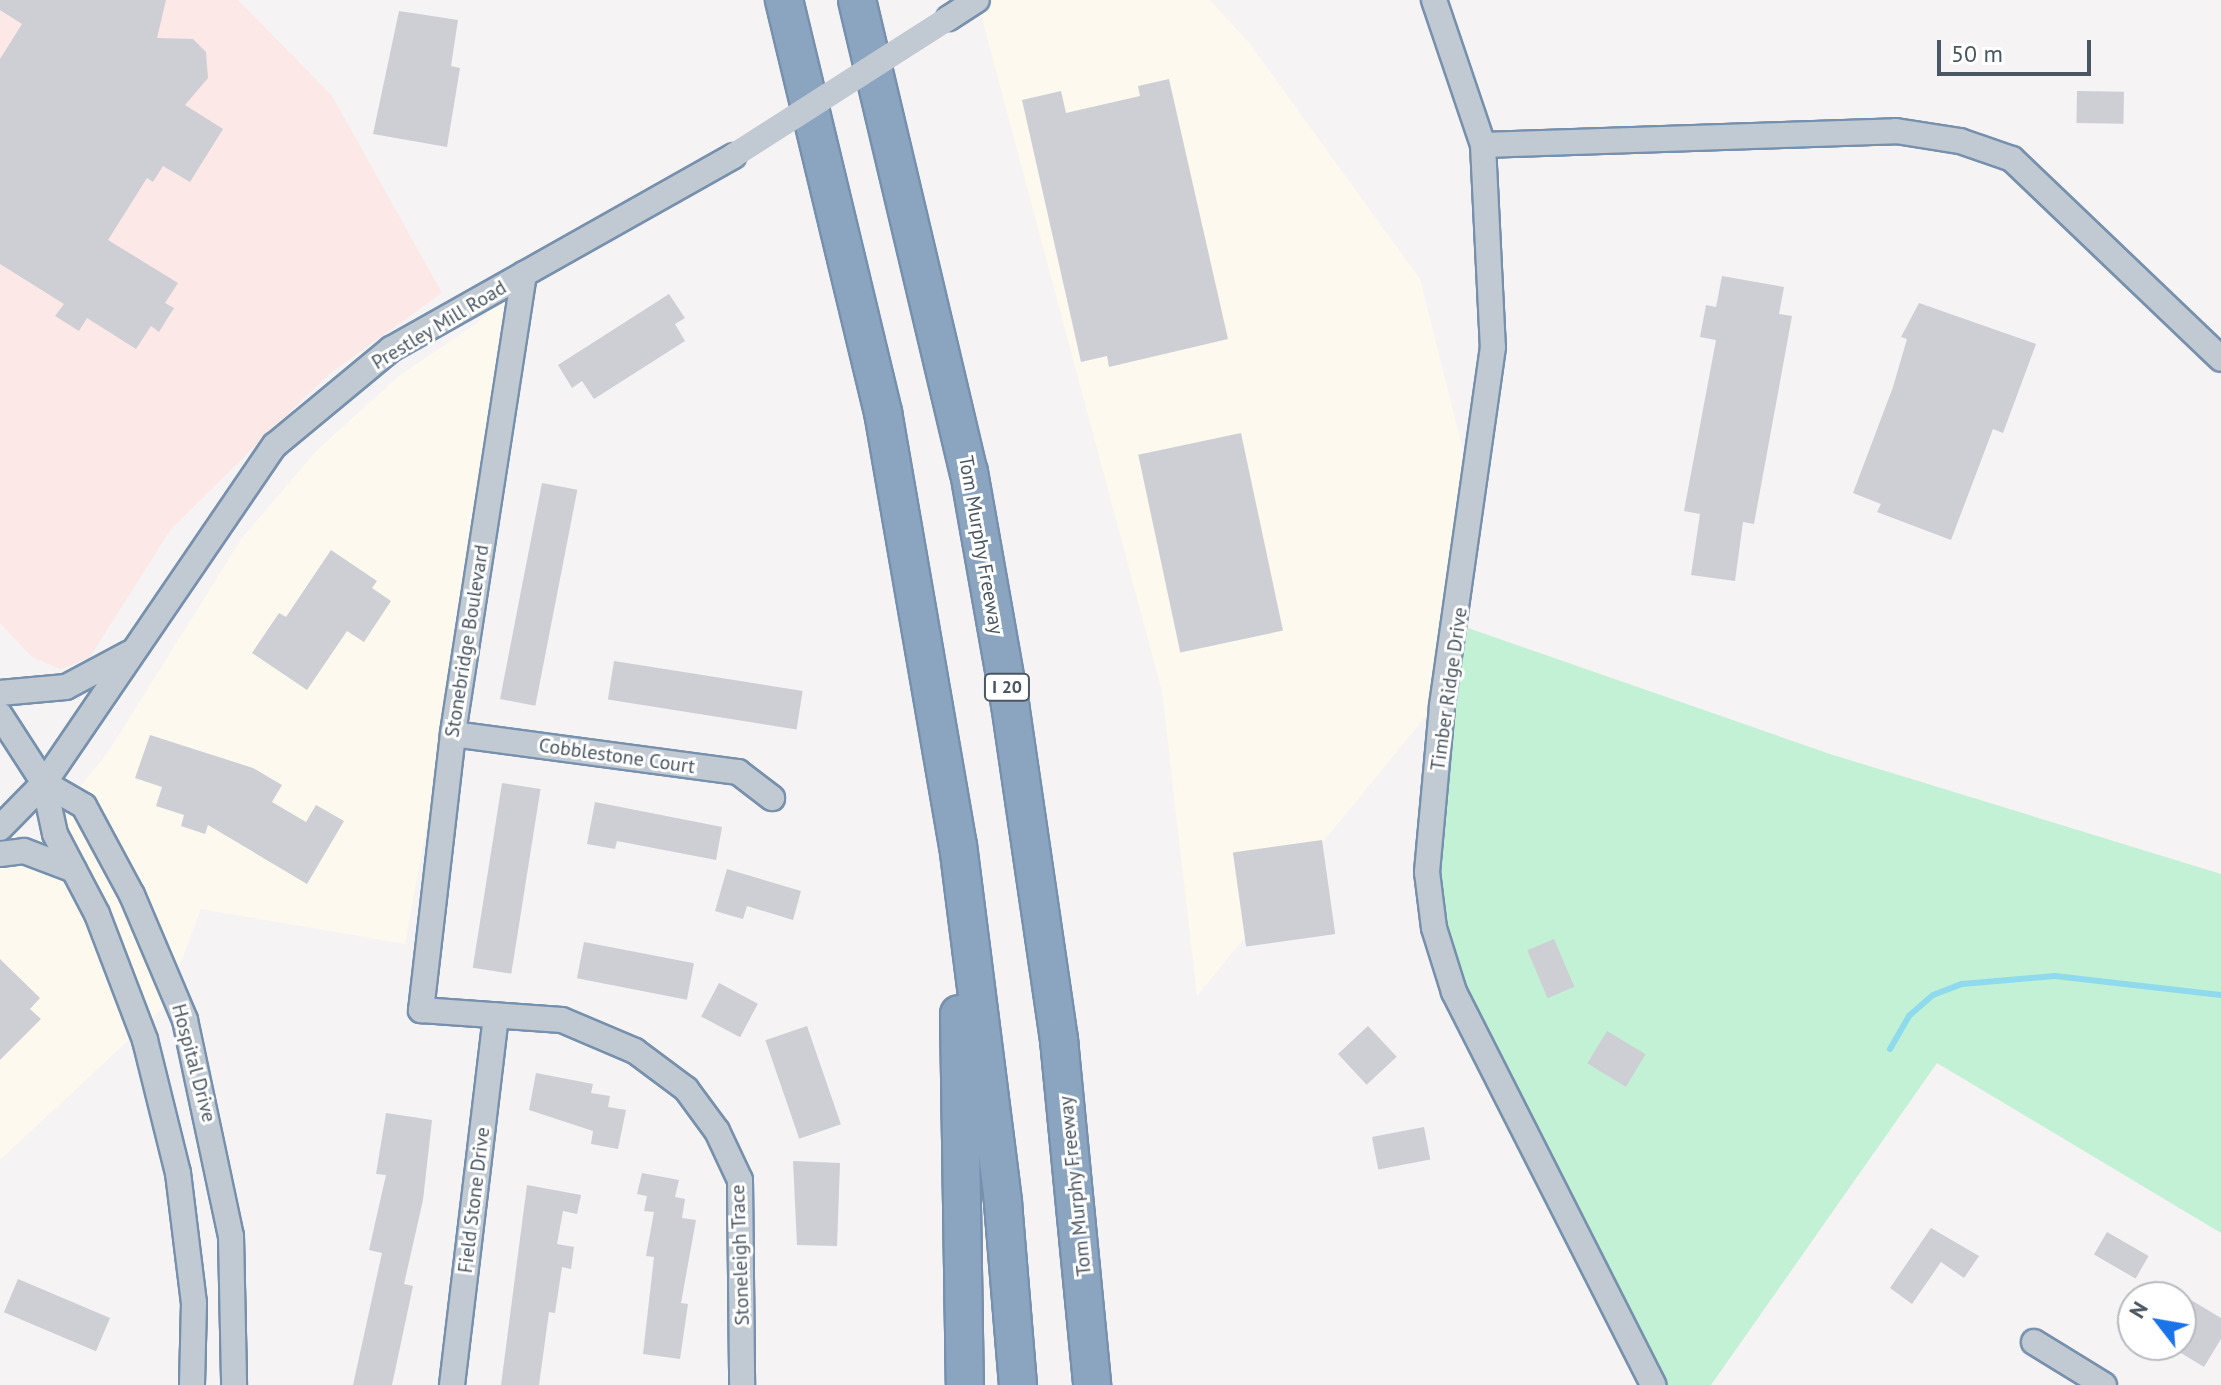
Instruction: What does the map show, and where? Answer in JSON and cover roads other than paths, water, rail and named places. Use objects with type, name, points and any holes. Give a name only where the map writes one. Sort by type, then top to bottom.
[{"type":"highway","points":[[784,0],[880,398],[958,845],[1003,1203],[1018,1385]]},
{"type":"highway","name":"Tom Murphy Freeway","points":[[857,0],[919,241],[1007,688],[1059,1040],[1092,1385]]},
{"type":"highway","points":[[958,845],[965,1385]]},
{"type":"street","name":"Prestley Mill Road","points":[[0,828],[44,783],[275,445],[391,349],[733,156],[977,0]]},
{"type":"street","name":"Timber Ridge Drive","points":[[1434,0],[1483,145],[1493,347],[1458,631],[1442,707],[1427,872],[1434,928],[1454,992],[1653,1385]]},
{"type":"street","points":[[1483,145],[1896,131],[1960,141],[2012,159],[2221,359]]},
{"type":"street","name":"Stonebridge Boulevard","points":[[421,1010],[453,734],[524,274]]},
{"type":"street","points":[[0,693],[66,687],[135,649]]},
{"type":"street","name":"Hospital Drive","points":[[0,715],[44,783],[55,834],[122,971],[165,1113],[194,1303],[192,1385]]},
{"type":"street","name":"Cobblestone Court","points":[[453,734],[738,772],[772,798]]},
{"type":"street","name":"Hospital Drive","points":[[44,783],[84,806],[132,895],[185,1020],[231,1236],[234,1385]]},
{"type":"street","points":[[0,854],[24,851],[74,870]]},
{"type":"street","name":"Stoneleigh Trace","points":[[421,1010],[562,1020],[635,1051],[686,1089],[717,1131],[740,1180],[742,1385]]},
{"type":"street","name":"Field Stone Drive","points":[[452,1385],[496,1016]]},
{"type":"street","points":[[2034,1342],[2104,1385]]},
{"type":"waterway","points":[[1890,1049],[1910,1015],[1933,995],[1962,984],[2055,976],[2221,995]]}]
